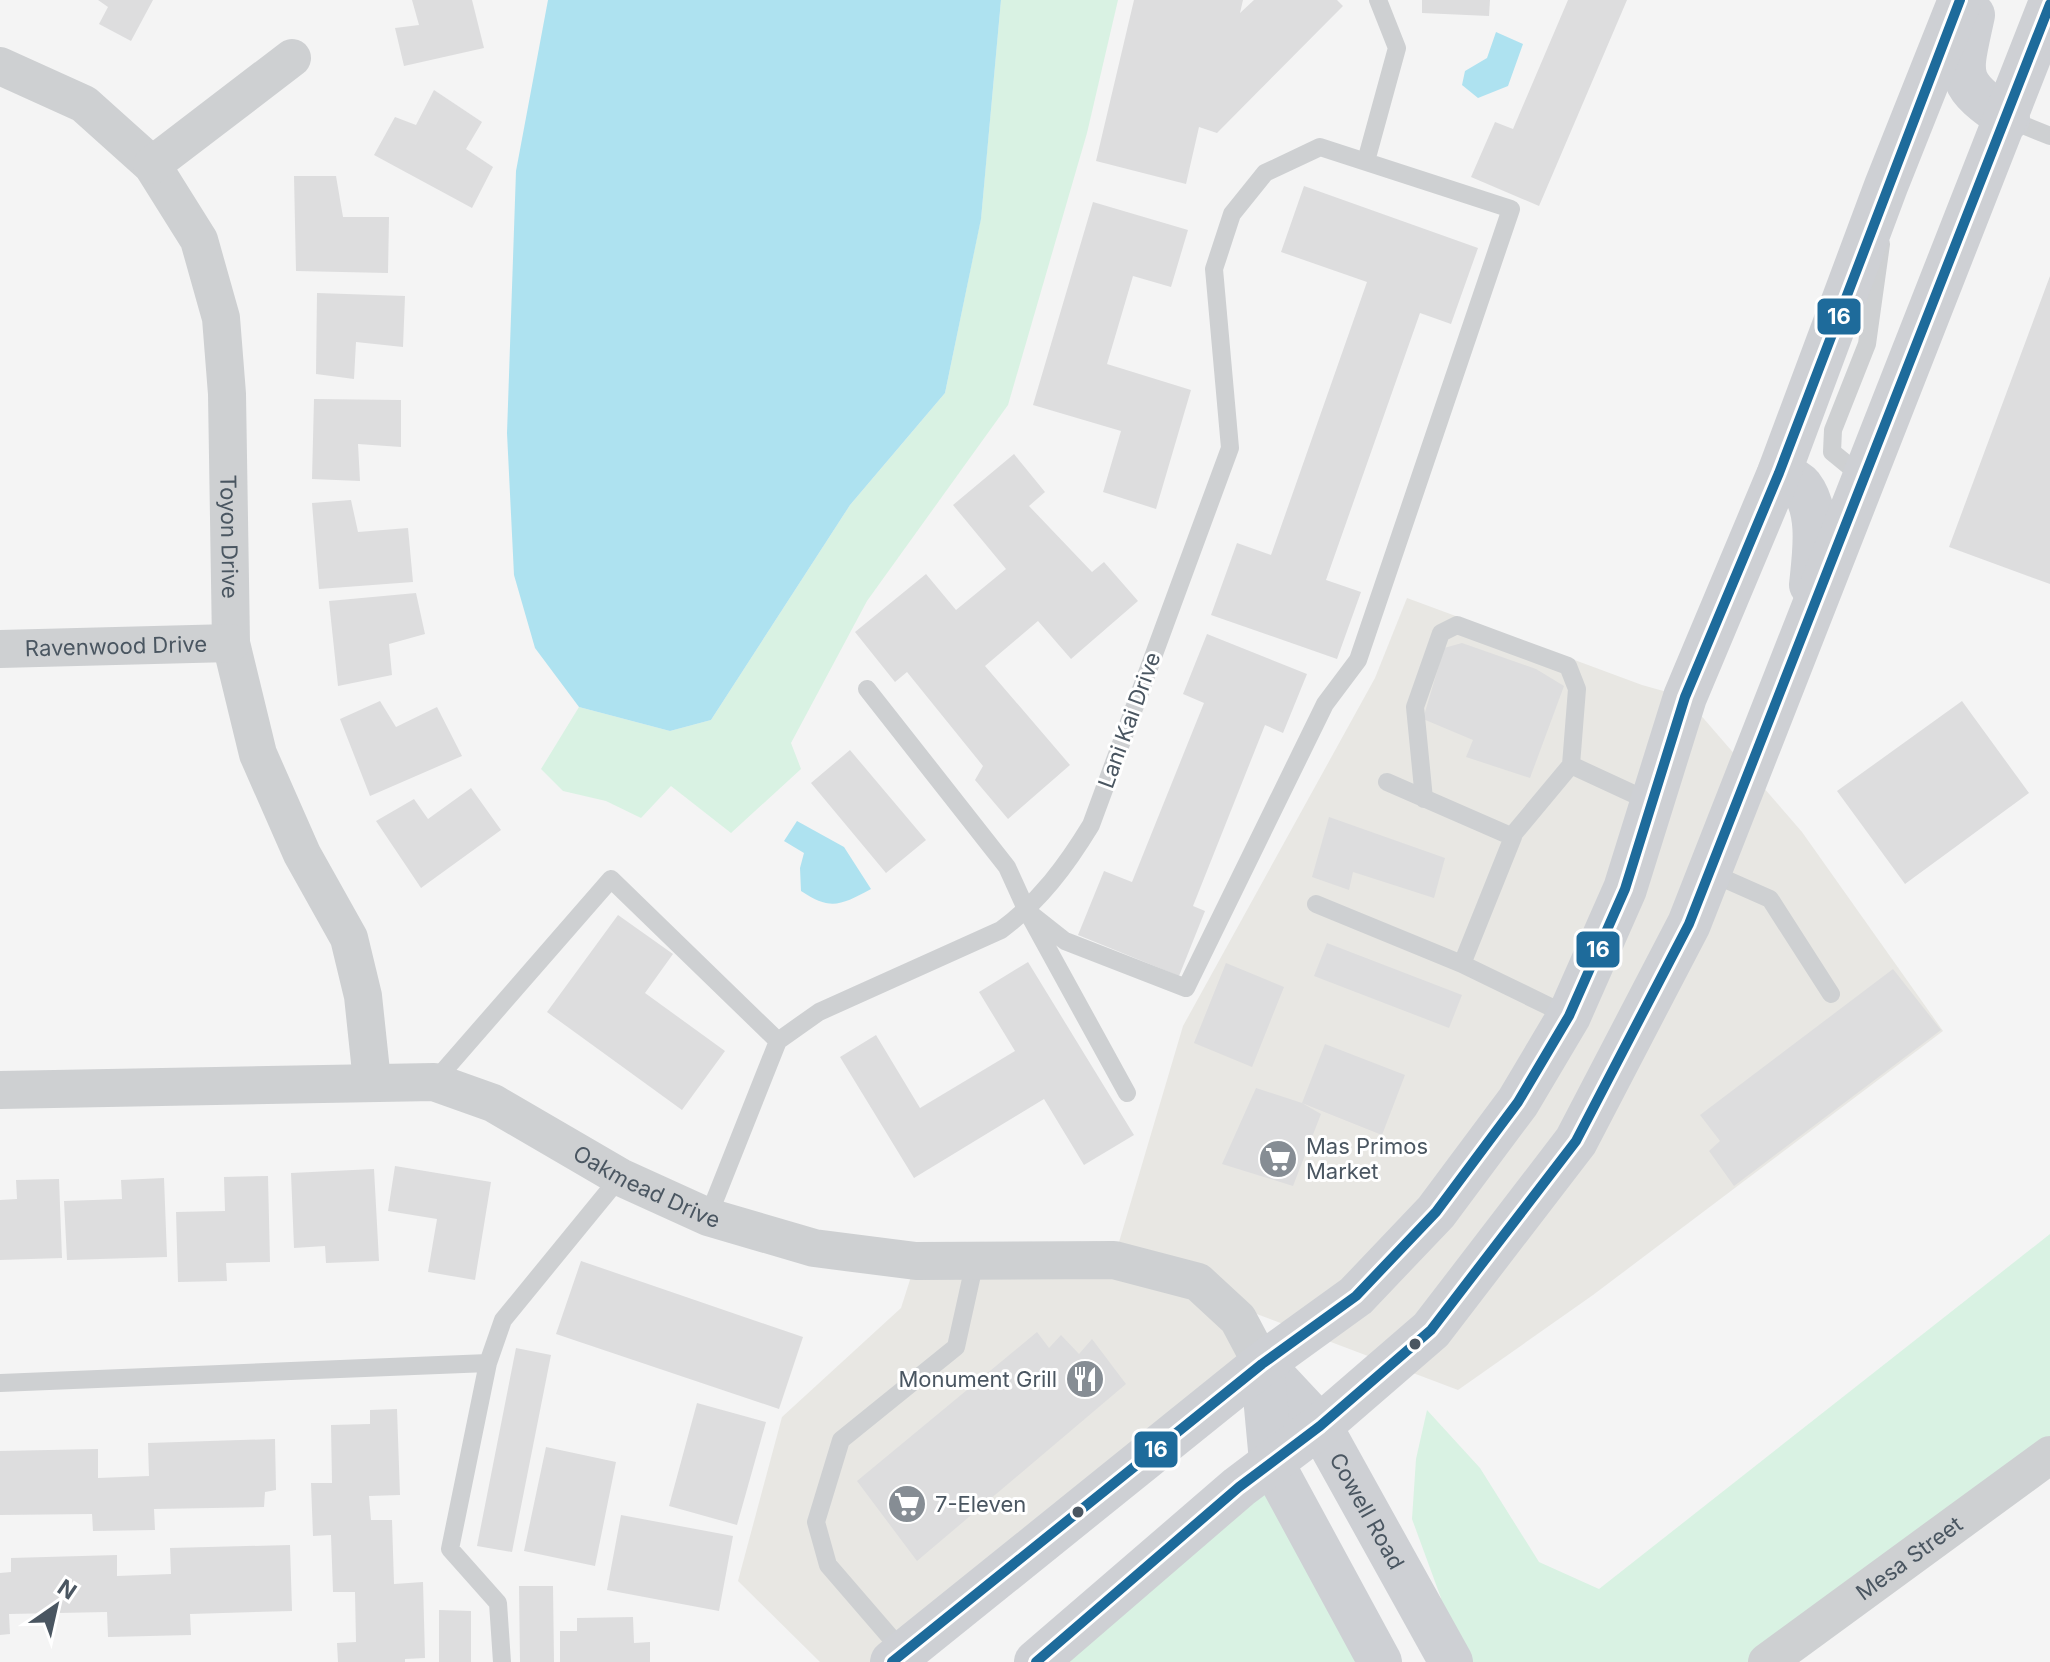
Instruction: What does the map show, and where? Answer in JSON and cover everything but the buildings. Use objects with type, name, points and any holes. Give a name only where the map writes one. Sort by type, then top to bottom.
[{"type":"main road","points":[[898,1657],[1262,1364],[1356,1296],[1436,1212],[1518,1102],[1569,1016],[1625,889],[1685,697],[1779,473],[1886,186],[1960,0]]},
{"type":"main road","points":[[1977,0],[1962,71],[1975,97],[2008,119]]},
{"type":"main road","points":[[1036,1662],[1271,1461],[1320,1426],[1431,1330],[1576,1141],[1689,924],[2008,119],[2050,4]]},
{"type":"main road","points":[[1779,473],[1800,485],[1812,512],[1814,544],[1808,623]]},
{"type":"main road","points":[[1262,1364],[1271,1461],[1380,1662]]},
{"type":"main road","name":"Cowell Road","points":[[1262,1364],[1320,1426],[1451,1662]]},
{"type":"street","points":[[152,165],[292,58]]},
{"type":"street","name":"Toyon Drive","points":[[0,66],[84,104],[152,165],[199,240],[221,318],[227,394],[231,643],[258,754],[302,854],[349,938],[363,996],[372,1081]]},
{"type":"street","name":"Ravenwood Drive","points":[[0,649],[231,643]]},
{"type":"street","name":"Oakmead Drive","points":[[0,1090],[434,1082],[493,1103],[620,1177],[708,1217],[814,1248],[916,1261],[1114,1260],[1198,1282],[1238,1319],[1262,1364]]},
{"type":"street","name":"Mesa Street","points":[[1767,1662],[2050,1455]]},
{"type":"lane","points":[[1366,161],[1397,48],[1378,0]]},
{"type":"lane","points":[[2008,119],[2050,136]]},
{"type":"lane","name":"Lani Kai Drive","points":[[778,1041],[819,1012],[1001,930],[1027,911],[1064,869],[1091,825],[1230,448],[1214,269],[1232,214],[1265,173],[1320,147],[1511,209],[1358,660],[1325,704],[1186,988],[1065,941],[1027,911]]},
{"type":"lane","points":[[1865,479],[1832,452],[1833,430],[1867,344],[1878,277],[1886,186]]},
{"type":"lane","points":[[1424,799],[1415,707],[1441,633],[1457,625],[1568,666],[1577,689],[1571,765],[1511,837],[1462,964]]},
{"type":"lane","points":[[867,689],[1007,867],[1027,911],[1127,1093]]},
{"type":"lane","points":[[1571,765],[1653,803]]},
{"type":"lane","points":[[1387,782],[1511,837]]},
{"type":"lane","points":[[1709,872],[1770,899],[1831,994]]},
{"type":"lane","points":[[434,1082],[611,879],[778,1041],[708,1217]]},
{"type":"lane","points":[[1316,904],[1462,964],[1569,1016]]},
{"type":"lane","points":[[502,1662],[498,1603],[450,1549],[488,1363],[503,1320],[620,1177]]},
{"type":"lane","points":[[898,1657],[828,1565],[816,1522],[841,1440],[956,1347],[975,1261]]},
{"type":"lane","points":[[0,1383],[488,1363]]},
{"type":"shaded area","points":[[1407,598],[1642,685],[1685,697],[1802,832],[1943,1031],[1593,1295],[1458,1390],[1217,1299],[1262,1364],[892,1662],[820,1662],[738,1581],[782,1417],[901,1308],[916,1261],[1114,1259],[1183,1026],[1375,678]]},
{"type":"green space","points":[[1001,0],[1118,0],[1087,133],[1008,405],[867,601],[791,743],[801,769],[731,833],[671,786],[641,818],[606,801],[563,791],[541,769],[579,707],[670,731],[711,720],[850,505],[945,393],[981,218]]},
{"type":"green space","points":[[2050,1234],[2050,1455],[1767,1662],[1451,1662],[1440,1640],[1441,1598],[1412,1519],[1416,1459],[1427,1410],[1480,1468],[1539,1562],[1599,1589]]},
{"type":"green space","points":[[1271,1461],[1381,1662],[1027,1662]]},
{"type":"water","points":[[548,0],[1001,0],[981,219],[945,393],[850,505],[711,720],[670,731],[579,707],[535,648],[514,575],[507,433],[516,171]]},
{"type":"water","points":[[1496,32],[1523,44],[1508,86],[1478,98],[1462,85],[1465,71],[1487,58]]},
{"type":"water","points":[[797,821],[844,847],[871,889],[836,904],[820,901],[801,891],[800,868],[804,853],[784,841]]},
{"type":"transit line","name":"16","points":[[892,1662],[1262,1364],[1356,1296],[1436,1212],[1518,1102],[1569,1016],[1625,889],[1685,697],[1779,473],[1960,0]]},
{"type":"transit line","name":"16","points":[[1036,1662],[1239,1487],[1320,1426],[1431,1330],[1576,1141],[1689,924],[2050,4]]},
{"type":"place","name":"Mas Primos Market","points":[[1278,1159]]},
{"type":"place","name":"Monument Grill","points":[[1085,1379]]},
{"type":"place","name":"7-Eleven","points":[[907,1504]]}]
